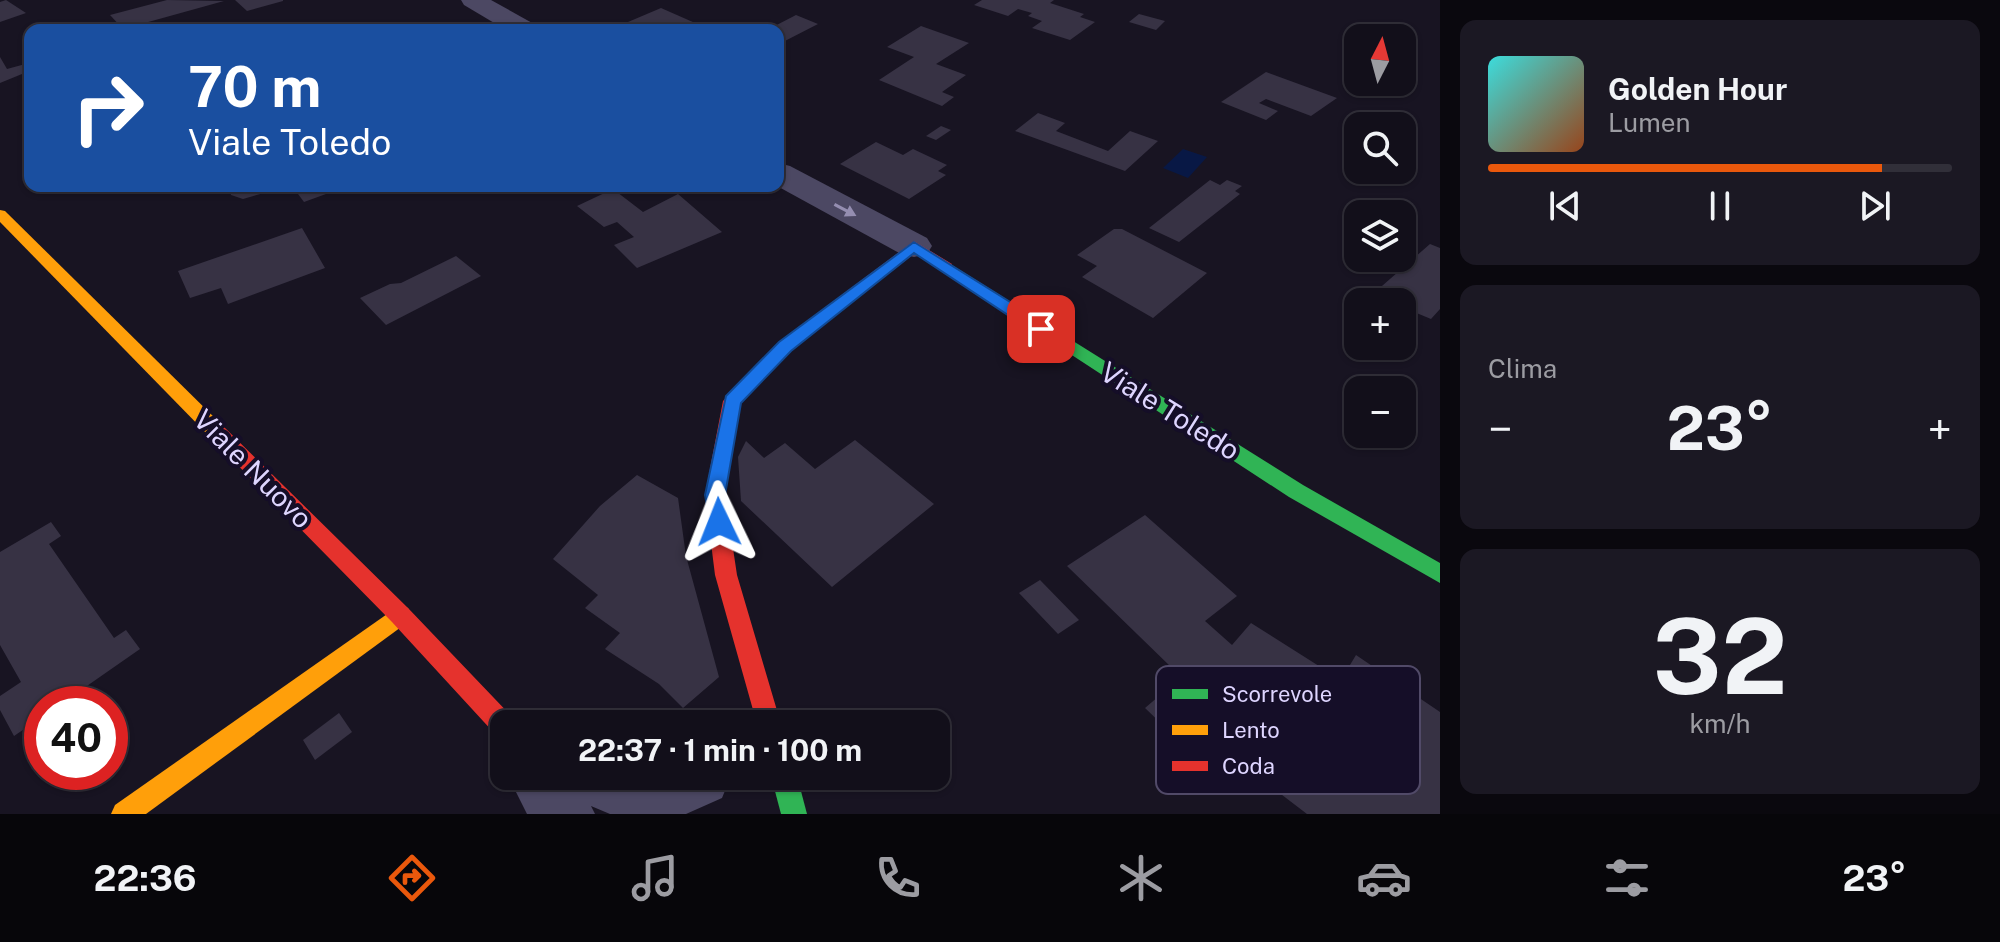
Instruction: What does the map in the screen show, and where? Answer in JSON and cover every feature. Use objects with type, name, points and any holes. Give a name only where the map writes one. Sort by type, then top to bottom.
[{"type":"street","points":[[473,0],[515,24]]},
{"type":"street","name":"Viale Toledo","points":[[784,176],[914,246],[1296,491],[1440,574]]},
{"type":"street","name":"Viale Nuovo","points":[[0,214],[400,615],[490,711]]},
{"type":"street","points":[[759,710],[726,575],[715,495],[732,401],[785,346],[914,246]]},
{"type":"street","points":[[124,814],[400,615]]},
{"type":"street","points":[[548,790],[563,814]]},
{"type":"street","points":[[624,792],[645,790]]},
{"type":"street","points":[[788,790],[794,814]]},
{"type":"water","points":[[1183,149],[1207,157],[1188,178],[1163,168]]},
{"type":"building","points":[[6,0],[26,13],[0,22],[0,2]]},
{"type":"building","points":[[167,0],[224,1],[141,24],[118,24],[110,15]]},
{"type":"building","points":[[235,0],[283,0],[283,1],[247,11]]},
{"type":"building","points":[[982,0],[1054,0],[1050,3],[1084,14],[1080,17],[1095,22],[1070,40],[1032,28],[1042,21],[1028,16],[1032,13],[1018,9],[1008,16],[974,5]]},
{"type":"building","points":[[661,8],[697,24],[632,24],[628,22]]},
{"type":"building","points":[[1139,14],[1165,21],[1156,30],[1129,22]]},
{"type":"building","points":[[796,15],[818,24],[784,41],[784,24],[779,24]]},
{"type":"building","points":[[921,26],[969,43],[936,64],[966,75],[942,92],[954,97],[942,106],[879,80],[914,57],[887,47]]},
{"type":"building","points":[[0,57],[7,69],[24,64],[24,77],[22,74],[0,83]]},
{"type":"building","points":[[1266,72],[1337,98],[1311,116],[1266,99],[1259,103],[1278,111],[1266,120],[1221,102]]},
{"type":"building","points":[[1038,113],[1065,123],[1056,131],[1108,151],[1130,131],[1158,141],[1125,171],[1015,131]]},
{"type":"building","points":[[941,126],[951,130],[936,140],[926,136]]},
{"type":"building","points":[[876,142],[903,155],[913,149],[947,165],[938,171],[946,175],[909,199],[840,164]]},
{"type":"building","points":[[1210,180],[1220,185],[1227,180],[1242,186],[1235,191],[1240,194],[1179,242],[1149,228]]},
{"type":"building","points":[[230,192],[268,192],[243,199]]},
{"type":"building","points":[[296,192],[332,192],[304,202]]},
{"type":"building","points":[[607,192],[617,192],[643,212],[678,194],[722,232],[637,268],[614,245],[634,237],[617,222],[604,227],[577,206]]},
{"type":"building","points":[[302,228],[325,268],[228,304],[221,288],[190,298],[178,271]]},
{"type":"building","points":[[1114,229],[1122,229],[1207,273],[1153,318],[1082,277],[1097,266],[1077,255]]},
{"type":"building","points":[[1430,244],[1440,248],[1440,309],[1431,319],[1416,313],[1416,288],[1380,288],[1398,272],[1416,272],[1416,256]]},
{"type":"building","points":[[456,256],[481,276],[386,325],[360,298],[390,284],[401,283]]},
{"type":"building","points":[[855,440],[934,504],[832,587],[741,501],[738,457],[746,441],[764,458],[785,443],[815,469]]},
{"type":"building","points":[[637,475],[678,498],[686,556],[719,677],[683,708],[659,684],[605,649],[620,633],[585,608],[598,595],[553,559],[600,506]]},
{"type":"building","points":[[1145,515],[1237,596],[1205,621],[1232,645],[1251,623],[1319,666],[1170,666],[1067,566]]},
{"type":"building","points":[[51,522],[61,536],[49,544],[114,638],[126,630],[140,649],[87,686],[24,686],[24,729],[14,736],[0,710],[0,696],[21,682],[0,645],[0,552]]},
{"type":"building","points":[[1040,580],[1079,620],[1058,634],[1019,593]]},
{"type":"building","points":[[1356,655],[1372,666],[1349,666]]},
{"type":"building","points":[[1420,698],[1440,712],[1440,814],[1307,814],[1281,794],[1420,794]]},
{"type":"building","points":[[1156,699],[1156,719],[1145,708]]},
{"type":"building","points":[[339,713],[352,732],[315,760],[303,740]]},
{"type":"traffic: fast","points":[[947,267],[1296,491],[1440,574]]},
{"type":"traffic: fast","points":[[788,790],[794,814]]},
{"type":"traffic: slow","points":[[0,214],[217,432]]},
{"type":"traffic: slow","points":[[124,814],[400,615]]},
{"type":"traffic: jam","points":[[765,710],[726,575],[715,495],[732,401],[785,346],[914,246],[947,267]]},
{"type":"traffic: jam","points":[[217,432],[400,615],[490,711]]},
{"type":"route","points":[[719,522],[715,495],[732,401],[785,346],[914,246],[1041,329]]}]
